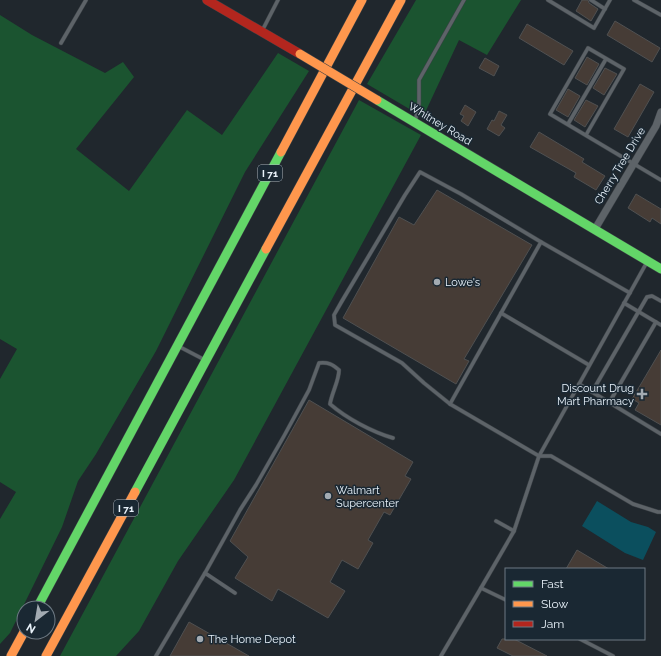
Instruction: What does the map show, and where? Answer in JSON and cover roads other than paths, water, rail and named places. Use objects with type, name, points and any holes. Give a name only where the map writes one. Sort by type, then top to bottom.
[{"type":"main road","name":"Whitney Road","points":[[208,0],[661,269]]},
{"type":"main road","name":"I 71","points":[[41,600],[362,0]]},
{"type":"main road","name":"I 71","points":[[46,656],[401,0]]},
{"type":"main road","points":[[11,656],[20,640]]},
{"type":"street","name":"Cherry Tree Drive","points":[[594,229],[656,126],[661,112]]},
{"type":"lane","points":[[61,43],[86,0]]},
{"type":"lane","points":[[261,32],[278,0]]},
{"type":"lane","points":[[415,123],[419,104],[419,80],[464,0]]},
{"type":"lane","points":[[548,0],[594,28],[610,0]]},
{"type":"lane","points":[[591,0],[605,9]]},
{"type":"lane","points":[[634,0],[661,15]]},
{"type":"lane","points":[[586,135],[624,69],[588,48],[550,114],[661,180]]},
{"type":"lane","points":[[568,124],[606,59]]},
{"type":"lane","points":[[630,293],[461,194],[420,172],[334,315],[335,325],[402,363],[450,404],[539,456],[551,456],[633,504],[661,512]]},
{"type":"lane","points":[[450,404],[541,242]]},
{"type":"lane","points":[[442,656],[514,531],[539,456],[648,261]]},
{"type":"lane","points":[[592,392],[647,297],[652,296],[661,301]]},
{"type":"lane","points":[[624,303],[661,325]]},
{"type":"lane","points":[[501,313],[589,365]]},
{"type":"lane","points":[[609,403],[656,322]]},
{"type":"lane","points":[[177,345],[206,360]]},
{"type":"lane","points":[[156,656],[284,436],[309,390],[319,363],[326,362],[333,364],[338,370],[339,378],[333,391],[330,404],[338,412],[381,434],[393,438]]},
{"type":"lane","points":[[579,384],[661,434]]},
{"type":"lane","points":[[496,521],[514,531]]},
{"type":"lane","points":[[205,573],[235,593]]},
{"type":"lane","points":[[481,588],[505,600]]},
{"type":"lane","points":[[582,640],[613,656]]},
{"type":"water","points":[[597,501],[631,522],[648,527],[656,532],[643,560],[625,553],[582,526]]},
{"type":"place","name":"Lowe's","points":[[437,282]]},
{"type":"place","name":"Discount Drug Mart Pharmacy","points":[[642,394]]},
{"type":"place","name":"Walmart Supercenter","points":[[328,496]]},
{"type":"place","name":"The Home Depot","points":[[200,639]]}]
